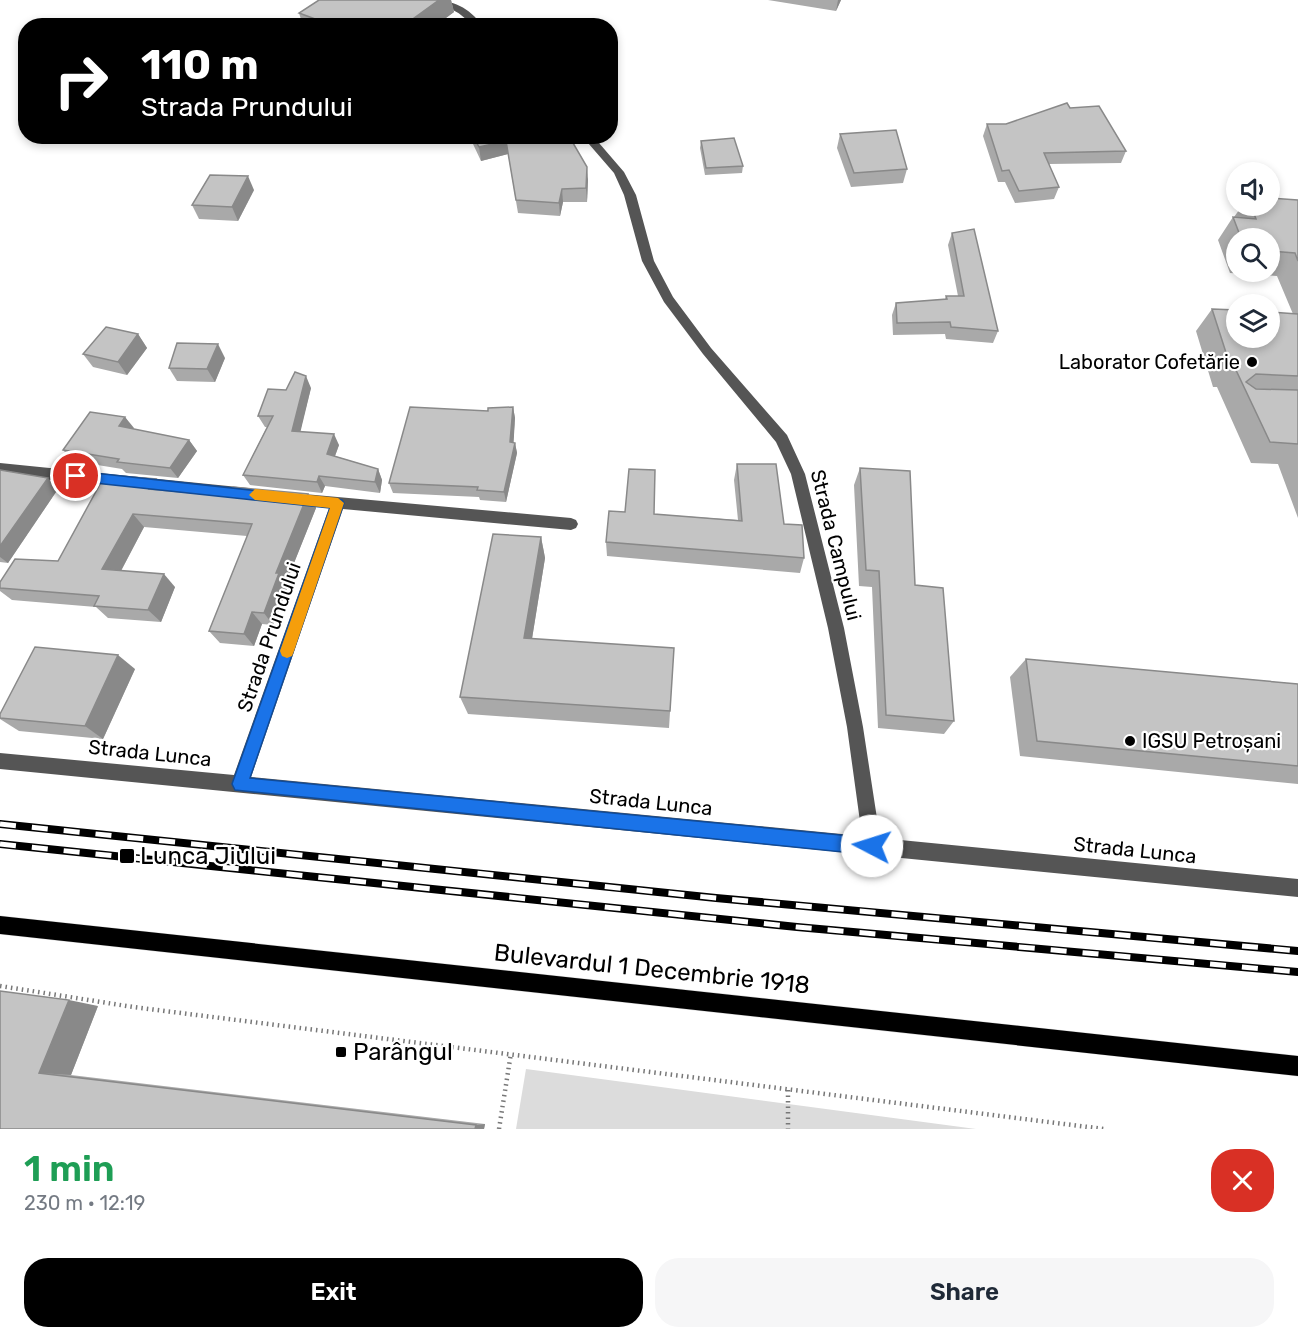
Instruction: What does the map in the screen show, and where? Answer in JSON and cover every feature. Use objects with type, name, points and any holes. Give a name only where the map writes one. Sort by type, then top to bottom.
[{"type":"main road","name":"Bulevardul 1 Decembrie 1918","points":[[0,925],[1298,1066]]},
{"type":"street","points":[[424,1],[447,1],[458,6],[471,18]]},
{"type":"street","points":[[309,18],[329,14]]},
{"type":"street","name":"Strada Campului","points":[[594,144],[619,172],[630,195],[648,261],[668,300],[707,351],[782,438],[798,474],[836,628],[855,727],[872,846]]},
{"type":"street","points":[[0,469],[571,524]]},
{"type":"street","name":"Strada Prundului","points":[[240,784],[338,503]]},
{"type":"street","name":"Strada Lunca","points":[[0,761],[1298,888]]},
{"type":"path","points":[[0,987],[133,1007],[1104,1129]]},
{"type":"path","points":[[499,1129],[511,1053]]},
{"type":"path","points":[[788,1090],[788,1129]]},
{"type":"shaded area","points":[[526,1069],[976,1129],[516,1129]]},
{"type":"building","points":[[319,0],[439,0],[414,18],[312,18],[299,13]]},
{"type":"building","points":[[1067,103],[1070,108],[1099,106],[1126,151],[1044,153],[1059,187],[1019,191],[1009,170],[1002,171],[987,124],[1006,124]]},
{"type":"building","points":[[896,130],[907,169],[854,173],[840,134]]},
{"type":"building","points":[[734,138],[743,166],[706,168],[701,141]]},
{"type":"building","points":[[477,144],[492,144],[479,147]]},
{"type":"building","points":[[507,144],[574,144],[587,167],[586,188],[562,189],[559,203],[516,200]]},
{"type":"building","points":[[210,175],[248,176],[232,207],[192,205]]},
{"type":"building","points":[[1280,199],[1298,200],[1298,261],[1295,253],[1280,252],[1280,228],[1237,228],[1233,217],[1256,219],[1255,216],[1280,216]]},
{"type":"building","points":[[974,229],[998,331],[951,327],[950,322],[897,323],[896,303],[947,299],[946,296],[964,296],[952,233]]},
{"type":"building","points":[[1212,309],[1226,310],[1226,348],[1280,348],[1280,313],[1298,314],[1298,376],[1256,374],[1246,382],[1256,389],[1298,390],[1298,444],[1270,442],[1234,366],[1230,365]]},
{"type":"building","points":[[106,327],[138,334],[118,362],[83,354]]},
{"type":"building","points":[[177,343],[218,344],[207,369],[169,368]]},
{"type":"building","points":[[295,372],[306,376],[292,431],[334,434],[327,454],[378,469],[375,482],[319,476],[317,482],[243,475],[273,416],[258,416],[268,389],[286,390]]},
{"type":"building","points":[[410,407],[488,411],[488,408],[513,407],[510,442],[515,443],[504,492],[477,490],[478,487],[389,483]]},
{"type":"building","points":[[90,412],[125,417],[119,426],[189,440],[170,468],[117,462],[119,459],[63,450]]},
{"type":"building","points":[[737,464],[776,464],[784,524],[802,525],[804,558],[606,542],[609,511],[625,512],[629,469],[655,470],[654,514],[742,521]]},
{"type":"building","points":[[860,468],[910,471],[915,585],[943,588],[954,721],[886,715],[879,571],[866,570]]},
{"type":"building","points":[[0,470],[48,478],[0,546]]},
{"type":"building","points":[[105,475],[156,479],[149,489],[228,496],[233,487],[308,494],[276,573],[279,573],[264,613],[252,612],[244,634],[209,631],[252,524],[133,514],[102,569],[164,574],[148,610],[94,606],[99,596],[0,588],[0,582],[15,559],[58,561]]},
{"type":"building","points":[[493,534],[541,537],[524,638],[674,648],[670,711],[460,697]]},
{"type":"building","points":[[35,647],[118,655],[85,726],[0,718]]},
{"type":"building","name":"IGSU Petroșani","points":[[1026,659],[1298,684],[1298,766],[1037,741]]},
{"type":"building","points":[[0,991],[69,1000],[39,1073],[476,1125],[475,1129],[0,1129]]},
{"type":"railway","points":[[0,824],[716,898],[1298,951]]},
{"type":"railway","points":[[0,844],[797,927],[1298,972]]},
{"type":"slow traffic","points":[[255,495],[338,503],[287,651]]},
{"type":"place","name":"Laborator Cofetărie","points":[[1252,362]]},
{"type":"place","name":"IGSU Petroșani","points":[[1130,741]]},
{"type":"place","name":"Lunca Jiului","points":[[127,856]]},
{"type":"place","name":"Parângul","points":[[341,1052]]},
{"type":"route","points":[[76,476],[338,503],[240,784],[872,846]]}]
